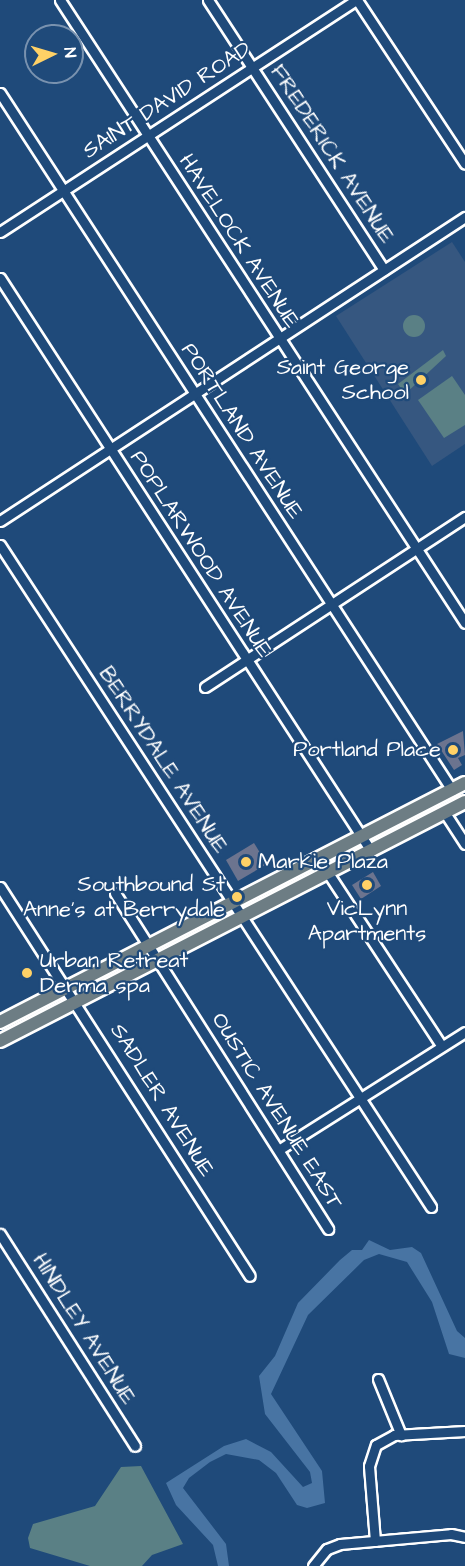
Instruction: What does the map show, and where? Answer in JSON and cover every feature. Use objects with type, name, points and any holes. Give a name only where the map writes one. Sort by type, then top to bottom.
[{"type":"main road","points":[[0,1022],[465,783]]},
{"type":"main road","points":[[0,1041],[465,802]]},
{"type":"street","name":"HAVELOCK AVENUE","points":[[60,0],[465,623]]},
{"type":"street","name":"FREDERICK AVENUE","points":[[208,0],[384,270]]},
{"type":"street","name":"SAINT DAVID ROAD","points":[[0,232],[356,0]]},
{"type":"street","points":[[356,0],[465,164]]},
{"type":"street","name":"PORTLAND AVENUE","points":[[0,93],[452,790]]},
{"type":"street","points":[[0,521],[465,217]]},
{"type":"street","name":"POPLARWOOD AVENUE","points":[[0,279],[371,851]]},
{"type":"street","points":[[205,687],[465,517]]},
{"type":"street","name":"BERRYDALE AVENUE","points":[[0,545],[431,1207]]},
{"type":"street","points":[[445,813],[465,844]]},
{"type":"street","points":[[328,873],[441,1045]]},
{"type":"street","name":"SADLER AVENUE","points":[[0,887],[77,1002],[250,1275]]},
{"type":"street","name":"OUSTIC AVENUE EAST","points":[[115,893],[160,959],[328,1229]]},
{"type":"street","points":[[279,1149],[465,1032]]},
{"type":"street","name":"HINDLEY AVENUE","points":[[0,1234],[135,1446]]},
{"type":"street","points":[[378,1379],[401,1435]]},
{"type":"street","points":[[375,1541],[370,1455],[383,1440],[401,1435],[465,1431]]},
{"type":"street","points":[[313,1566],[327,1549],[375,1541],[451,1534],[465,1537]]},
{"type":"shaded area","name":"Saint George School","points":[[452,242],[465,262],[465,444],[432,466],[336,316]]},
{"type":"shaded area","points":[[369,1240],[390,1250],[412,1247],[421,1253],[457,1331],[465,1338],[465,1358],[449,1354],[432,1302],[407,1262],[379,1254],[364,1260],[308,1315],[271,1394],[322,1471],[325,1503],[307,1508],[297,1505],[276,1473],[259,1460],[226,1454],[210,1462],[189,1478],[183,1488],[226,1544],[229,1566],[218,1566],[213,1545],[176,1505],[166,1483],[224,1446],[246,1439],[271,1452],[303,1487],[312,1483],[310,1472],[265,1414],[259,1376],[275,1356],[298,1303],[340,1260],[352,1250],[362,1250]]},
{"type":"green space","points":[[410,315],[418,315],[425,322],[425,330],[418,337],[410,337],[403,330],[403,322]]},
{"type":"green space","points":[[443,350],[446,356],[405,394],[398,384]]},
{"type":"green space","points":[[452,376],[465,395],[465,425],[444,438],[418,400]]},
{"type":"green space","points":[[141,1466],[183,1544],[152,1555],[142,1566],[90,1566],[30,1548],[28,1538],[33,1524],[95,1506],[121,1467]]},
{"type":"building","name":"Portland Place","points":[[463,731],[465,755],[458,758],[462,765],[454,770],[437,744]]},
{"type":"building","name":"Markie Plaza","points":[[254,843],[267,864],[238,881],[226,860]]},
{"type":"building","name":"VicLynn Apartments","points":[[373,872],[381,886],[361,899],[352,885]]},
{"type":"place","name":"Saint George School","points":[[421,380]]},
{"type":"place","name":"Portland Place","points":[[453,750]]},
{"type":"place","name":"Markie Plaza","points":[[246,862]]},
{"type":"place","name":"VicLynn Apartments","points":[[367,885]]},
{"type":"place","name":"Southbound St Anne's at Berrydale","points":[[237,897]]},
{"type":"place","name":"Urban Retreat Derma spa","points":[[27,973]]}]
